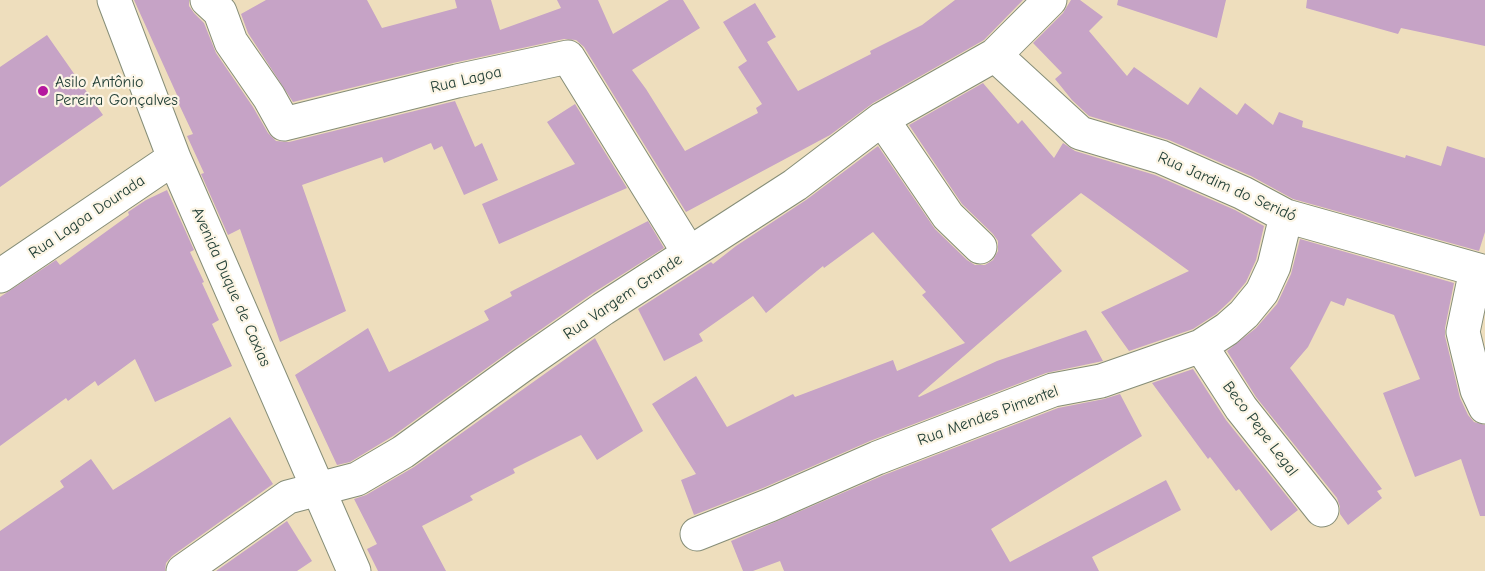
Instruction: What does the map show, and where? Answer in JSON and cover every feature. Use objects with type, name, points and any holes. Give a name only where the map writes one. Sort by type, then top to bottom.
[{"type":"street","name":"Avenida Duque de Caxias","points":[[114,0],[174,158],[320,488],[354,571]]},
{"type":"street","name":"Rua Vargem Grande","points":[[183,571],[288,497],[357,479],[403,452],[524,364],[795,184],[882,119],[995,55],[1050,0]]},
{"type":"street","name":"Rua Lagoa","points":[[224,4],[231,42],[269,97],[284,124],[457,81],[568,57],[689,253]]},
{"type":"street","name":"Rua Jardim do Seridó","points":[[995,55],[1080,133],[1161,157],[1243,193],[1286,216],[1480,271]]},
{"type":"street","points":[[882,119],[948,216],[980,247]]},
{"type":"street","name":"Rua Lagoa Dourada","points":[[0,276],[174,158]]},
{"type":"street","name":"Rua Mendes Pimentel","points":[[697,534],[877,458],[1031,398],[1053,390],[1101,381],[1202,346],[1236,321],[1262,292],[1274,266],[1286,216]]},
{"type":"street","points":[[1480,271],[1463,332],[1477,390],[1485,407]]},
{"type":"street","name":"Beco Pepe Legal","points":[[1202,346],[1241,408],[1322,510]]},
{"type":"building","points":[[134,0],[189,0],[189,6],[204,23],[216,53],[268,133],[276,141],[289,142],[455,101],[475,147],[482,143],[498,180],[464,195],[442,146],[434,150],[431,143],[384,163],[382,157],[302,185],[346,311],[280,342],[240,229],[228,235],[187,136],[193,134]]},
{"type":"building","points":[[266,0],[367,0],[382,28],[457,8],[455,0],[491,0],[500,30],[561,8],[557,0],[598,0],[613,34],[669,0],[683,0],[700,28],[632,70],[685,151],[758,113],[756,108],[762,104],[738,67],[747,61],[723,22],[755,3],[776,37],[767,42],[798,91],[922,25],[955,0],[1023,0],[984,40],[873,103],[830,135],[686,212],[584,47],[576,40],[564,39],[453,63],[293,102],[248,33],[241,14]]},
{"type":"building","points":[[1071,0],[1080,0],[1103,17],[1089,31],[1127,76],[1134,67],[1188,105],[1200,87],[1237,115],[1245,103],[1273,125],[1279,112],[1303,121],[1302,127],[1405,158],[1406,155],[1441,166],[1447,146],[1485,158],[1485,232],[1479,251],[1293,199],[1251,176],[1169,140],[1089,116],[1055,79],[1062,73],[1033,43],[1063,13]]},
{"type":"building","points":[[1118,0],[1226,0],[1217,38],[1117,5]]},
{"type":"building","points":[[1307,0],[1485,0],[1485,46],[1401,28],[1398,34],[1306,8]]},
{"type":"building","name":"Asilo Antônio Pereira Gonçalves","points":[[47,35],[103,115],[0,187],[0,67]]},
{"type":"building","points":[[983,83],[1018,124],[1022,120],[1054,158],[1063,143],[1075,151],[1155,175],[1235,210],[1264,226],[1256,260],[1246,282],[1216,314],[1193,329],[1129,351],[1101,312],[1189,271],[1081,193],[1031,235],[1062,271],[918,396],[997,361],[1086,330],[1103,361],[1046,373],[870,441],[763,488],[694,515],[681,480],[696,474],[652,404],[696,376],[727,427],[793,394],[795,397],[893,360],[897,371],[965,343],[922,295],[926,292],[873,232],[824,268],[823,266],[766,313],[753,296],[699,334],[703,341],[664,361],[638,309],[711,262],[713,264],[806,200],[878,146],[935,229],[975,265],[985,265],[993,260],[998,251],[998,241],[962,204],[909,125]]},
{"type":"building","points":[[575,104],[627,188],[499,244],[482,204],[575,164],[547,122]]},
{"type":"building","points":[[167,190],[194,250],[190,252],[219,320],[212,324],[232,366],[155,402],[135,359],[98,386],[95,381],[68,401],[66,398],[0,446],[0,297],[56,260],[60,265],[129,215],[128,212]]},
{"type":"building","points":[[648,221],[664,248],[593,293],[393,436],[350,462],[337,465],[295,375],[368,328],[389,372],[489,320],[484,311],[512,296],[510,292]]},
{"type":"building","points":[[1300,239],[1454,283],[1445,336],[1460,398],[1474,422],[1485,425],[1485,516],[1480,516],[1461,459],[1415,477],[1383,393],[1420,379],[1394,315],[1347,298],[1344,306],[1331,301],[1308,347],[1290,368],[1382,489],[1377,491],[1382,498],[1348,525],[1340,514],[1337,498],[1256,397],[1227,351],[1256,328],[1277,304],[1291,274]]},
{"type":"building","points":[[595,338],[643,431],[597,460],[581,435],[513,469],[515,473],[470,496],[473,500],[422,526],[446,571],[378,571],[367,549],[377,544],[354,499],[366,495],[414,467]]},
{"type":"building","points":[[1193,369],[1226,420],[1298,510],[1271,531],[1239,489],[1236,491],[1210,457],[1208,459],[1152,383]]},
{"type":"building","points":[[1120,394],[1142,436],[991,529],[1010,562],[1166,480],[1181,510],[1092,557],[1099,571],[784,571],[780,561],[753,571],[743,571],[731,541],[884,475],[1058,408]]},
{"type":"building","points":[[230,417],[273,484],[172,556],[166,563],[165,571],[0,571],[0,531],[64,487],[60,481],[91,459],[113,490]]},
{"type":"building","points":[[287,521],[312,561],[297,571],[216,571]]},
{"type":"place","name":"Asilo Antônio Pereira Gonçalves","points":[[43,91]]}]
